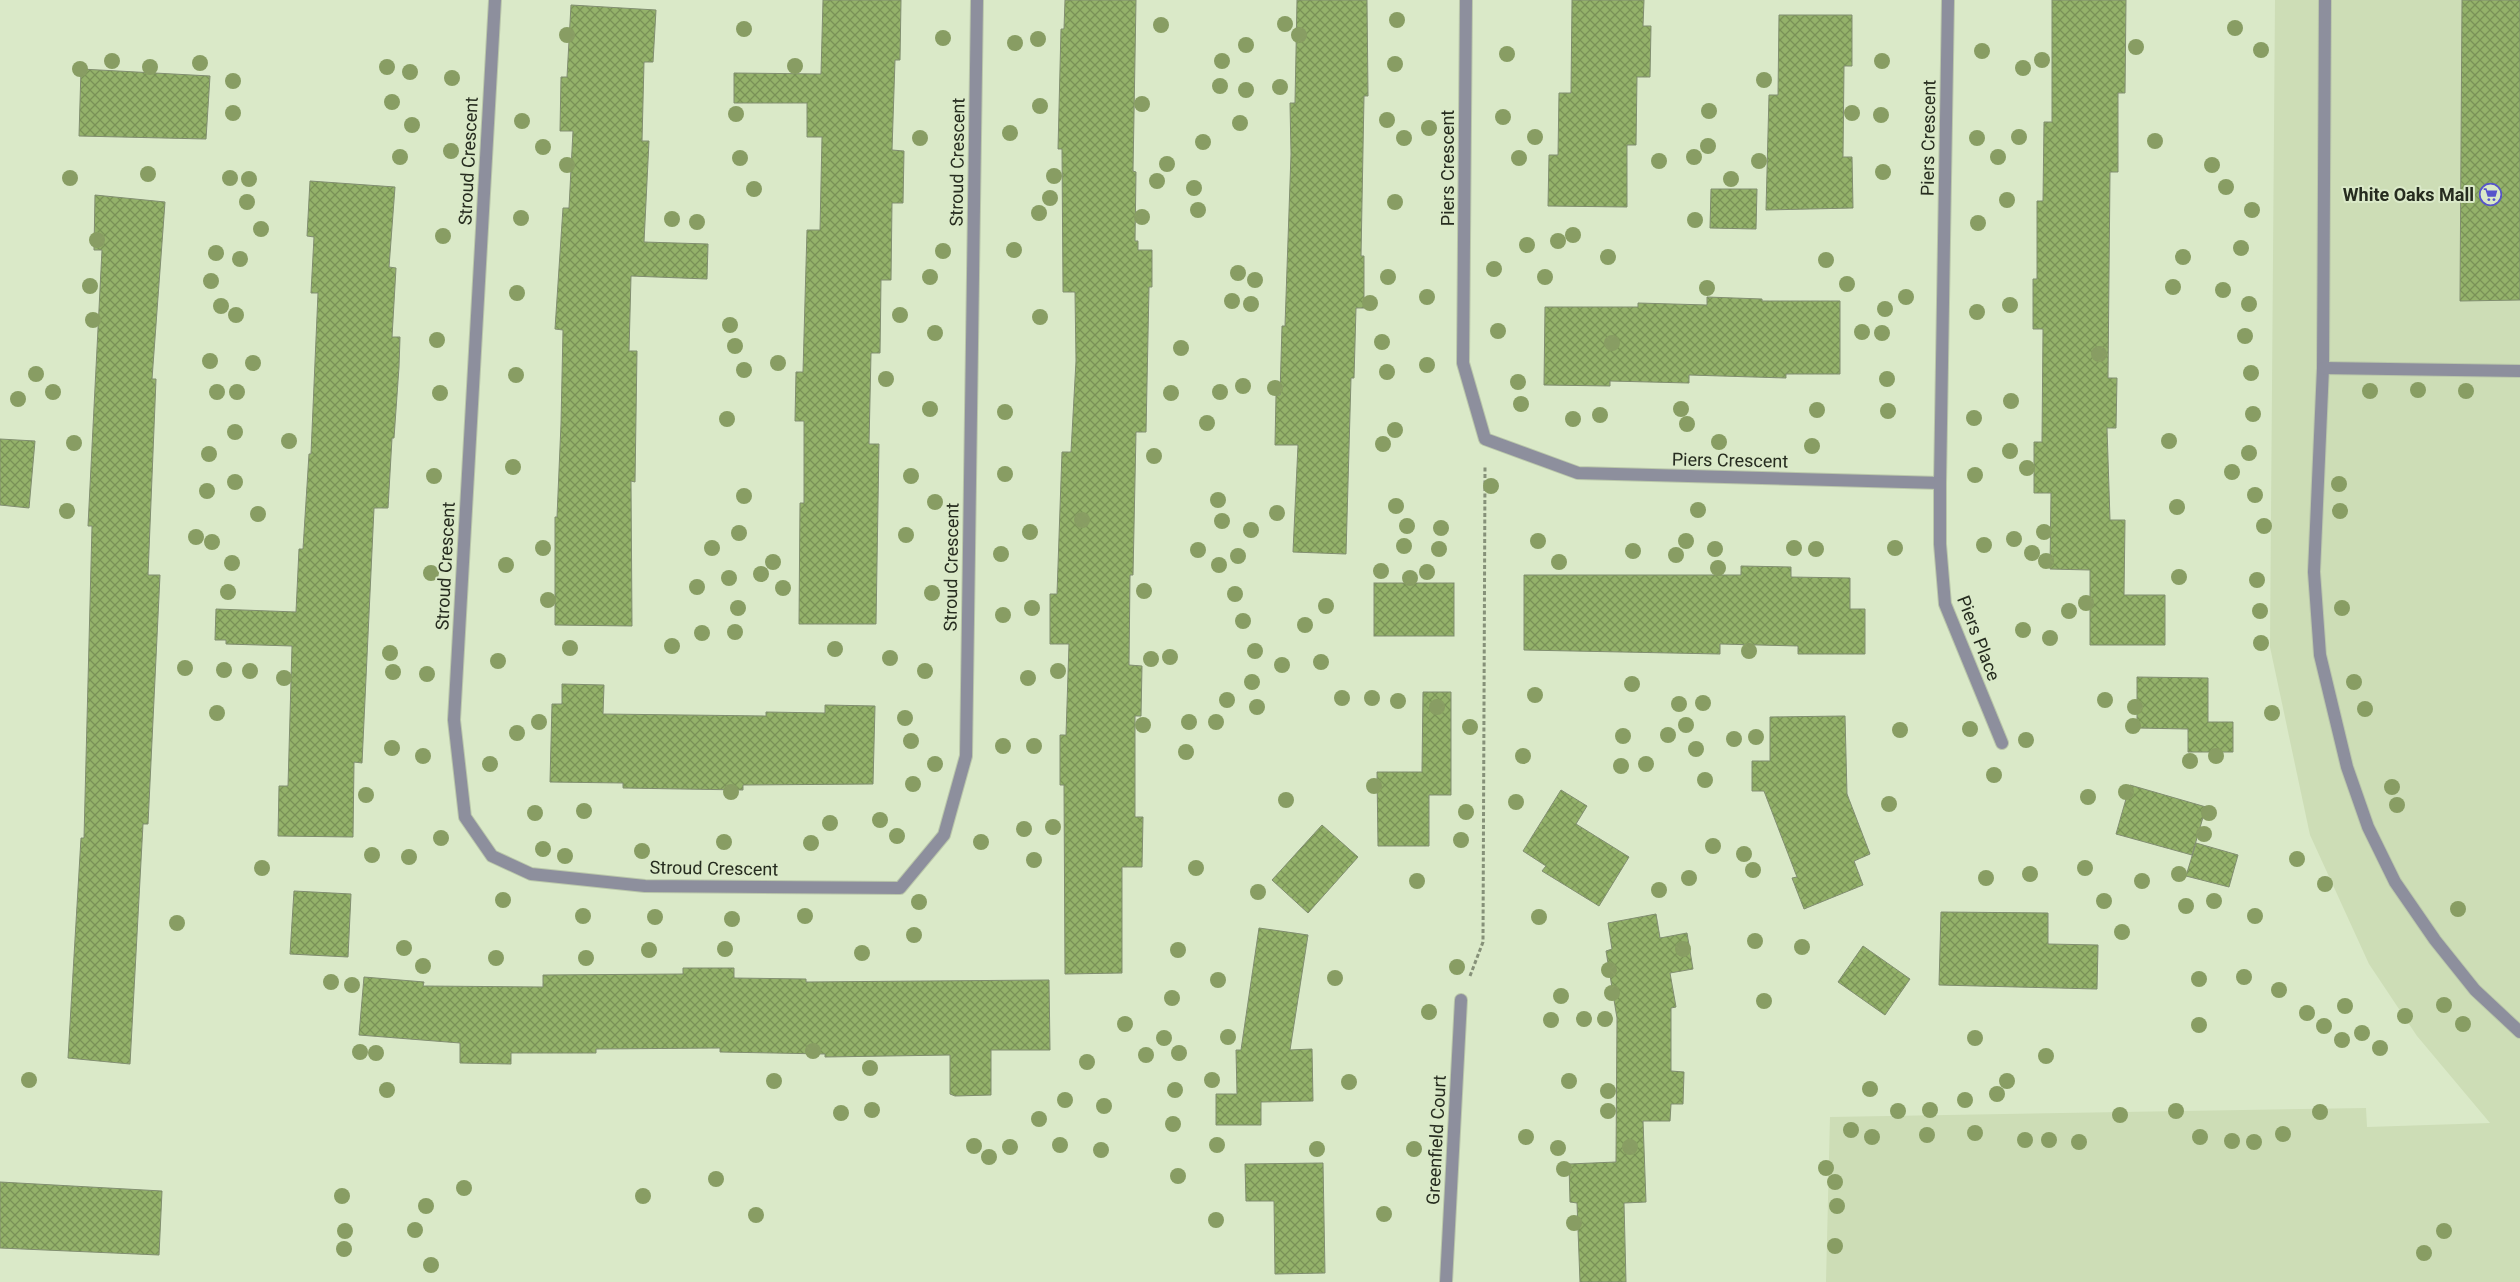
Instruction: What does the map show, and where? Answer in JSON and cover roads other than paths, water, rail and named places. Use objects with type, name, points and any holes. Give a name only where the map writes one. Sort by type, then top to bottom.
[{"type":"street","name":"Stroud Crescent","points":[[495,0],[454,720],[465,817],[492,856],[531,874],[645,886],[900,888],[944,835],[966,756],[978,0]]},
{"type":"street","name":"Piers Crescent","points":[[1466,0],[1463,363],[1486,439],[1578,473],[1940,482],[1948,0]]},
{"type":"street","points":[[2324,0],[2323,368],[2314,572],[2320,655],[2347,767],[2368,827],[2395,882],[2435,940],[2475,990],[2520,1032]]},
{"type":"street","points":[[2323,368],[2520,371]]},
{"type":"street","name":"Piers Place","points":[[1940,482],[1940,544],[1945,604],[2002,743]]},
{"type":"street","name":"Greenfield Court","points":[[1446,1282],[1461,1000]]},
{"type":"place","name":"White Oaks Mall","points":[[2490,194]]}]
